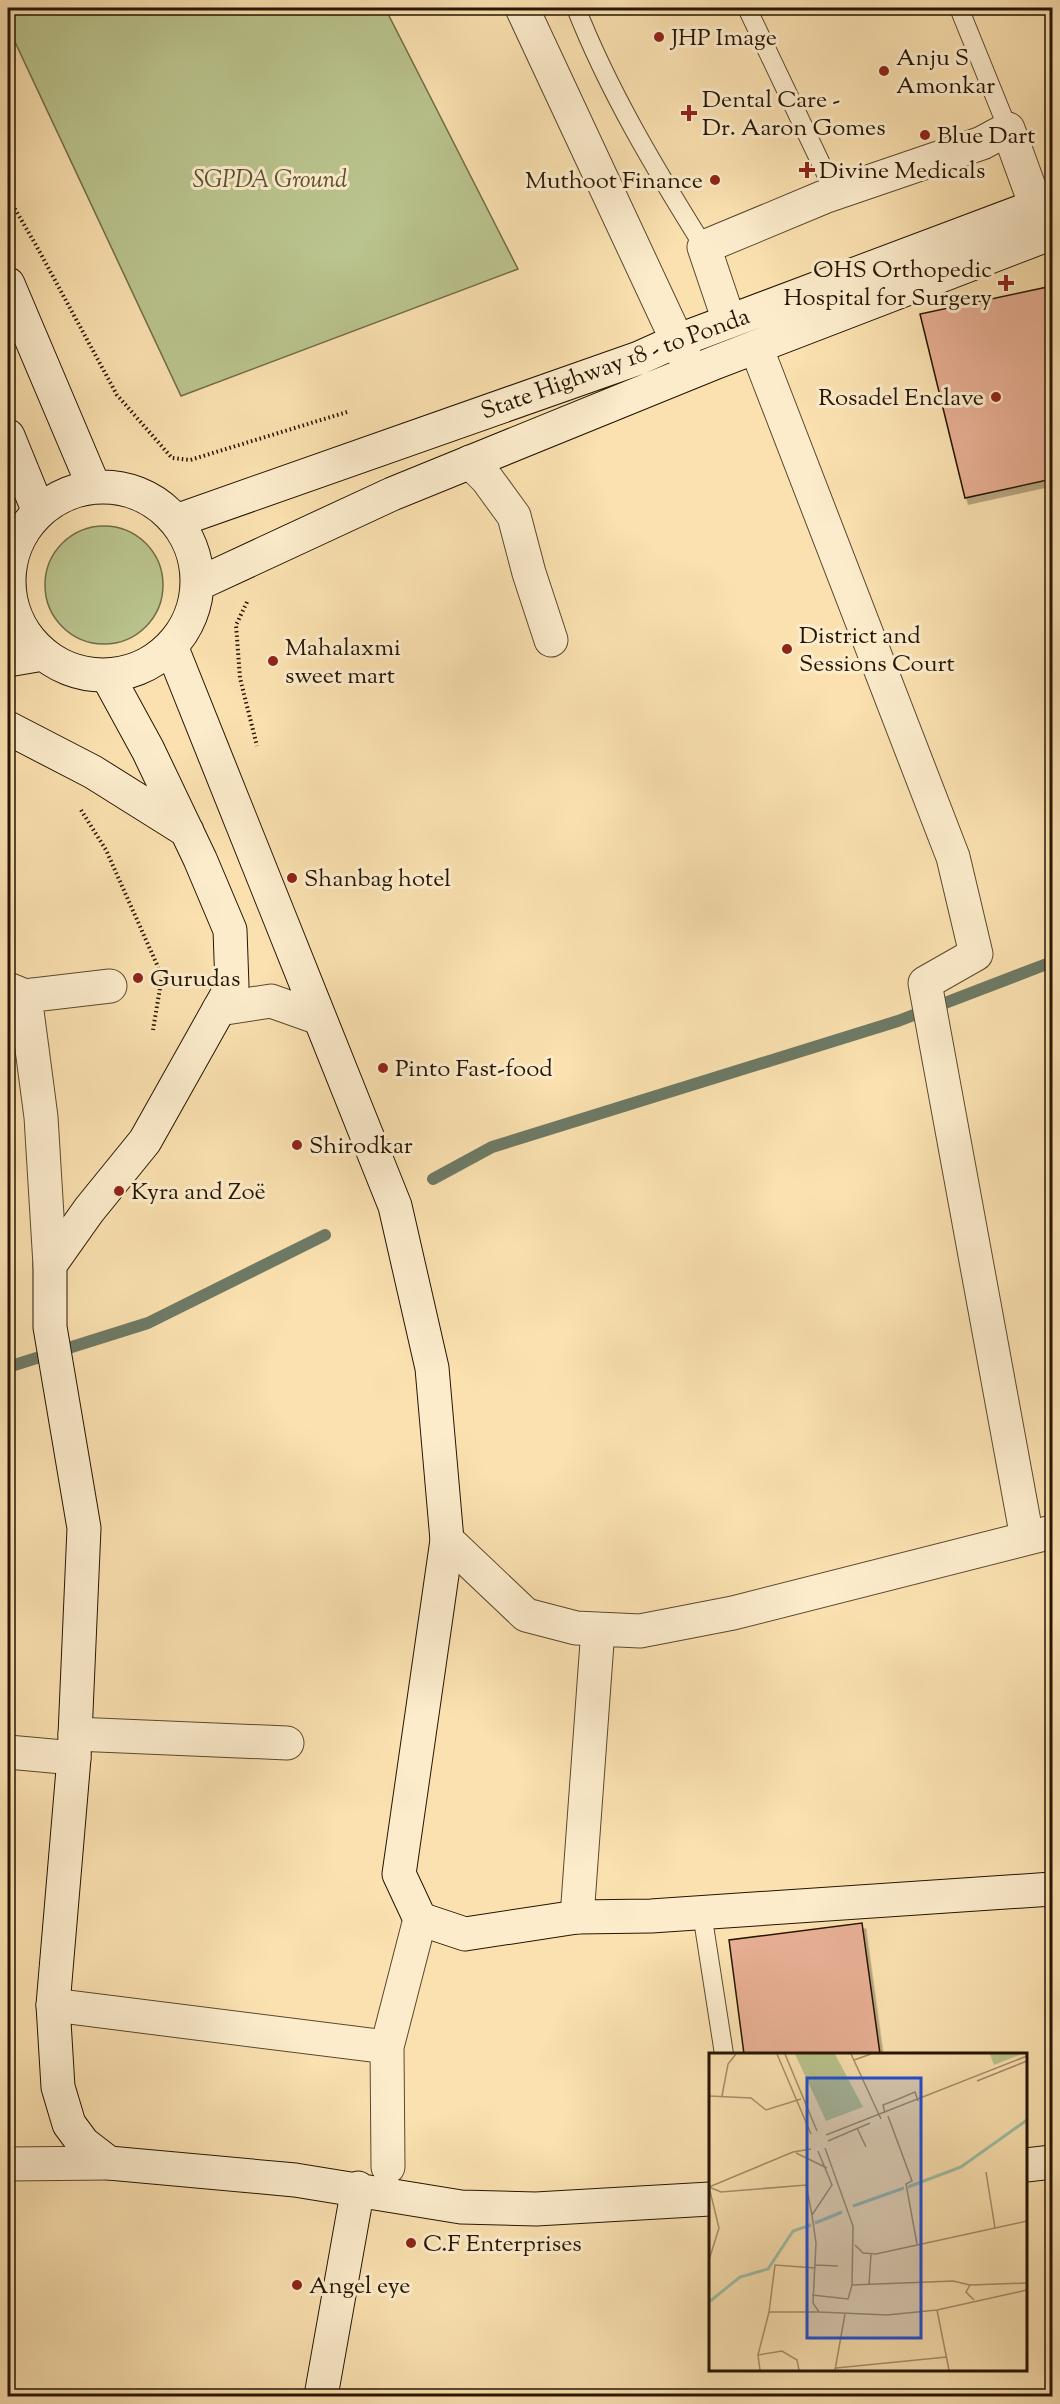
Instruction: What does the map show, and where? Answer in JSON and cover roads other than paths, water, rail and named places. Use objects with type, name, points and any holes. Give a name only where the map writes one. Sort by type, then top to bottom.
[{"type":"main road","points":[[522,8],[692,372]]},
{"type":"main road","points":[[729,321],[704,247],[835,194],[982,142],[1008,129],[1047,213]]},
{"type":"main road","name":"State Highway 18 - to Ponda","points":[[176,520],[639,358],[729,321],[1047,213]]},
{"type":"main road","name":"State Highway 18 - to Ponda","points":[[198,584],[392,494],[756,347],[1047,213]]},
{"type":"main road","points":[[8,284],[94,487]]},
{"type":"main road","points":[[447,1540],[526,1615],[576,1628],[640,1631],[733,1613],[1040,1535],[925,983],[976,954],[953,857],[756,347]]},
{"type":"main road","points":[[8,436],[39,512]]},
{"type":"main road","points":[[470,462],[487,479],[514,516],[529,573],[551,640]]},
{"type":"main road","points":[[94,487],[124,489],[153,500],[176,520],[192,550],[198,584],[195,607],[185,628],[171,646],[153,662],[131,671],[107,675],[84,673],[62,666],[43,654],[27,637],[16,618],[10,597],[8,575],[13,551],[24,530],[39,512],[64,495],[94,487]]},
{"type":"main road","points":[[171,646],[395,1206],[432,1368],[447,1540],[399,1874],[420,1919],[387,2047],[388,2167]]},
{"type":"main road","points":[[8,660],[43,654]]},
{"type":"main road","points":[[50,1265],[89,1210],[145,1141],[232,986],[230,930],[187,831],[148,750],[107,675]]},
{"type":"main road","points":[[8,728],[93,772],[187,831]]},
{"type":"main road","points":[[109,2163],[83,2143],[69,2124],[58,2086],[53,2005],[74,1746],[84,1528],[50,1327],[50,1265],[41,1116],[16,992],[110,986]]},
{"type":"main road","points":[[219,1009],[271,1001],[320,1018]]},
{"type":"main road","points":[[577,1917],[598,1629]]},
{"type":"main road","points":[[8,1752],[74,1746],[286,1743]]},
{"type":"main road","points":[[420,1919],[465,1934],[577,1917],[702,1913],[1053,1889]]},
{"type":"main road","points":[[53,2005],[387,2047]]},
{"type":"main road","points":[[1027,2165],[1053,2162]]},
{"type":"main road","points":[[8,2164],[109,2163],[358,2188],[461,2207],[536,2209],[709,2199]]},
{"type":"main road","points":[[321,2397],[358,2188]]},
{"type":"lane","points":[[576,8],[588,38],[643,148],[704,247]]},
{"type":"lane","points":[[747,8],[835,194]]},
{"type":"lane","points":[[958,8],[1008,129]]},
{"type":"lane","points":[[702,1913],[724,2053]]},
{"type":"waterway","points":[[433,1179],[492,1147],[898,1021],[1052,962]]},
{"type":"waterway","points":[[8,1367],[148,1323],[325,1235]]},
{"type":"place","name":"JHP Image","points":[[659,37]]},
{"type":"place","name":"Anju S Amonkar","points":[[884,71]]},
{"type":"place","name":"Dental Care - Dr. Aaron Gomes","points":[[689,113]]},
{"type":"place","name":"Blue Dart","points":[[925,135]]},
{"type":"place","name":"Divine Medicals","points":[[807,170]]},
{"type":"place","name":"Muthoot Finance","points":[[715,180]]},
{"type":"place","name":"OHS Orthopedic Hospital for Surgery","points":[[1006,283]]},
{"type":"place","name":"Rosadel Enclave","points":[[996,397]]},
{"type":"place","name":"District and Sessions Court","points":[[787,649]]},
{"type":"place","name":"Mahalaxmi sweet mart","points":[[273,661]]},
{"type":"place","name":"Shanbag hotel","points":[[292,878]]},
{"type":"place","name":"Gurudas","points":[[138,978]]},
{"type":"place","name":"Pinto Fast-food","points":[[383,1068]]},
{"type":"place","name":"Shirodkar","points":[[297,1145]]},
{"type":"place","name":"Kyra and Zoë","points":[[119,1191]]},
{"type":"place","name":"C.F Enterprises","points":[[411,2243]]},
{"type":"place","name":"Angel eye","points":[[297,2285]]},
{"type":"park label","name":"SGPDA Ground","points":[[270,179]]}]
